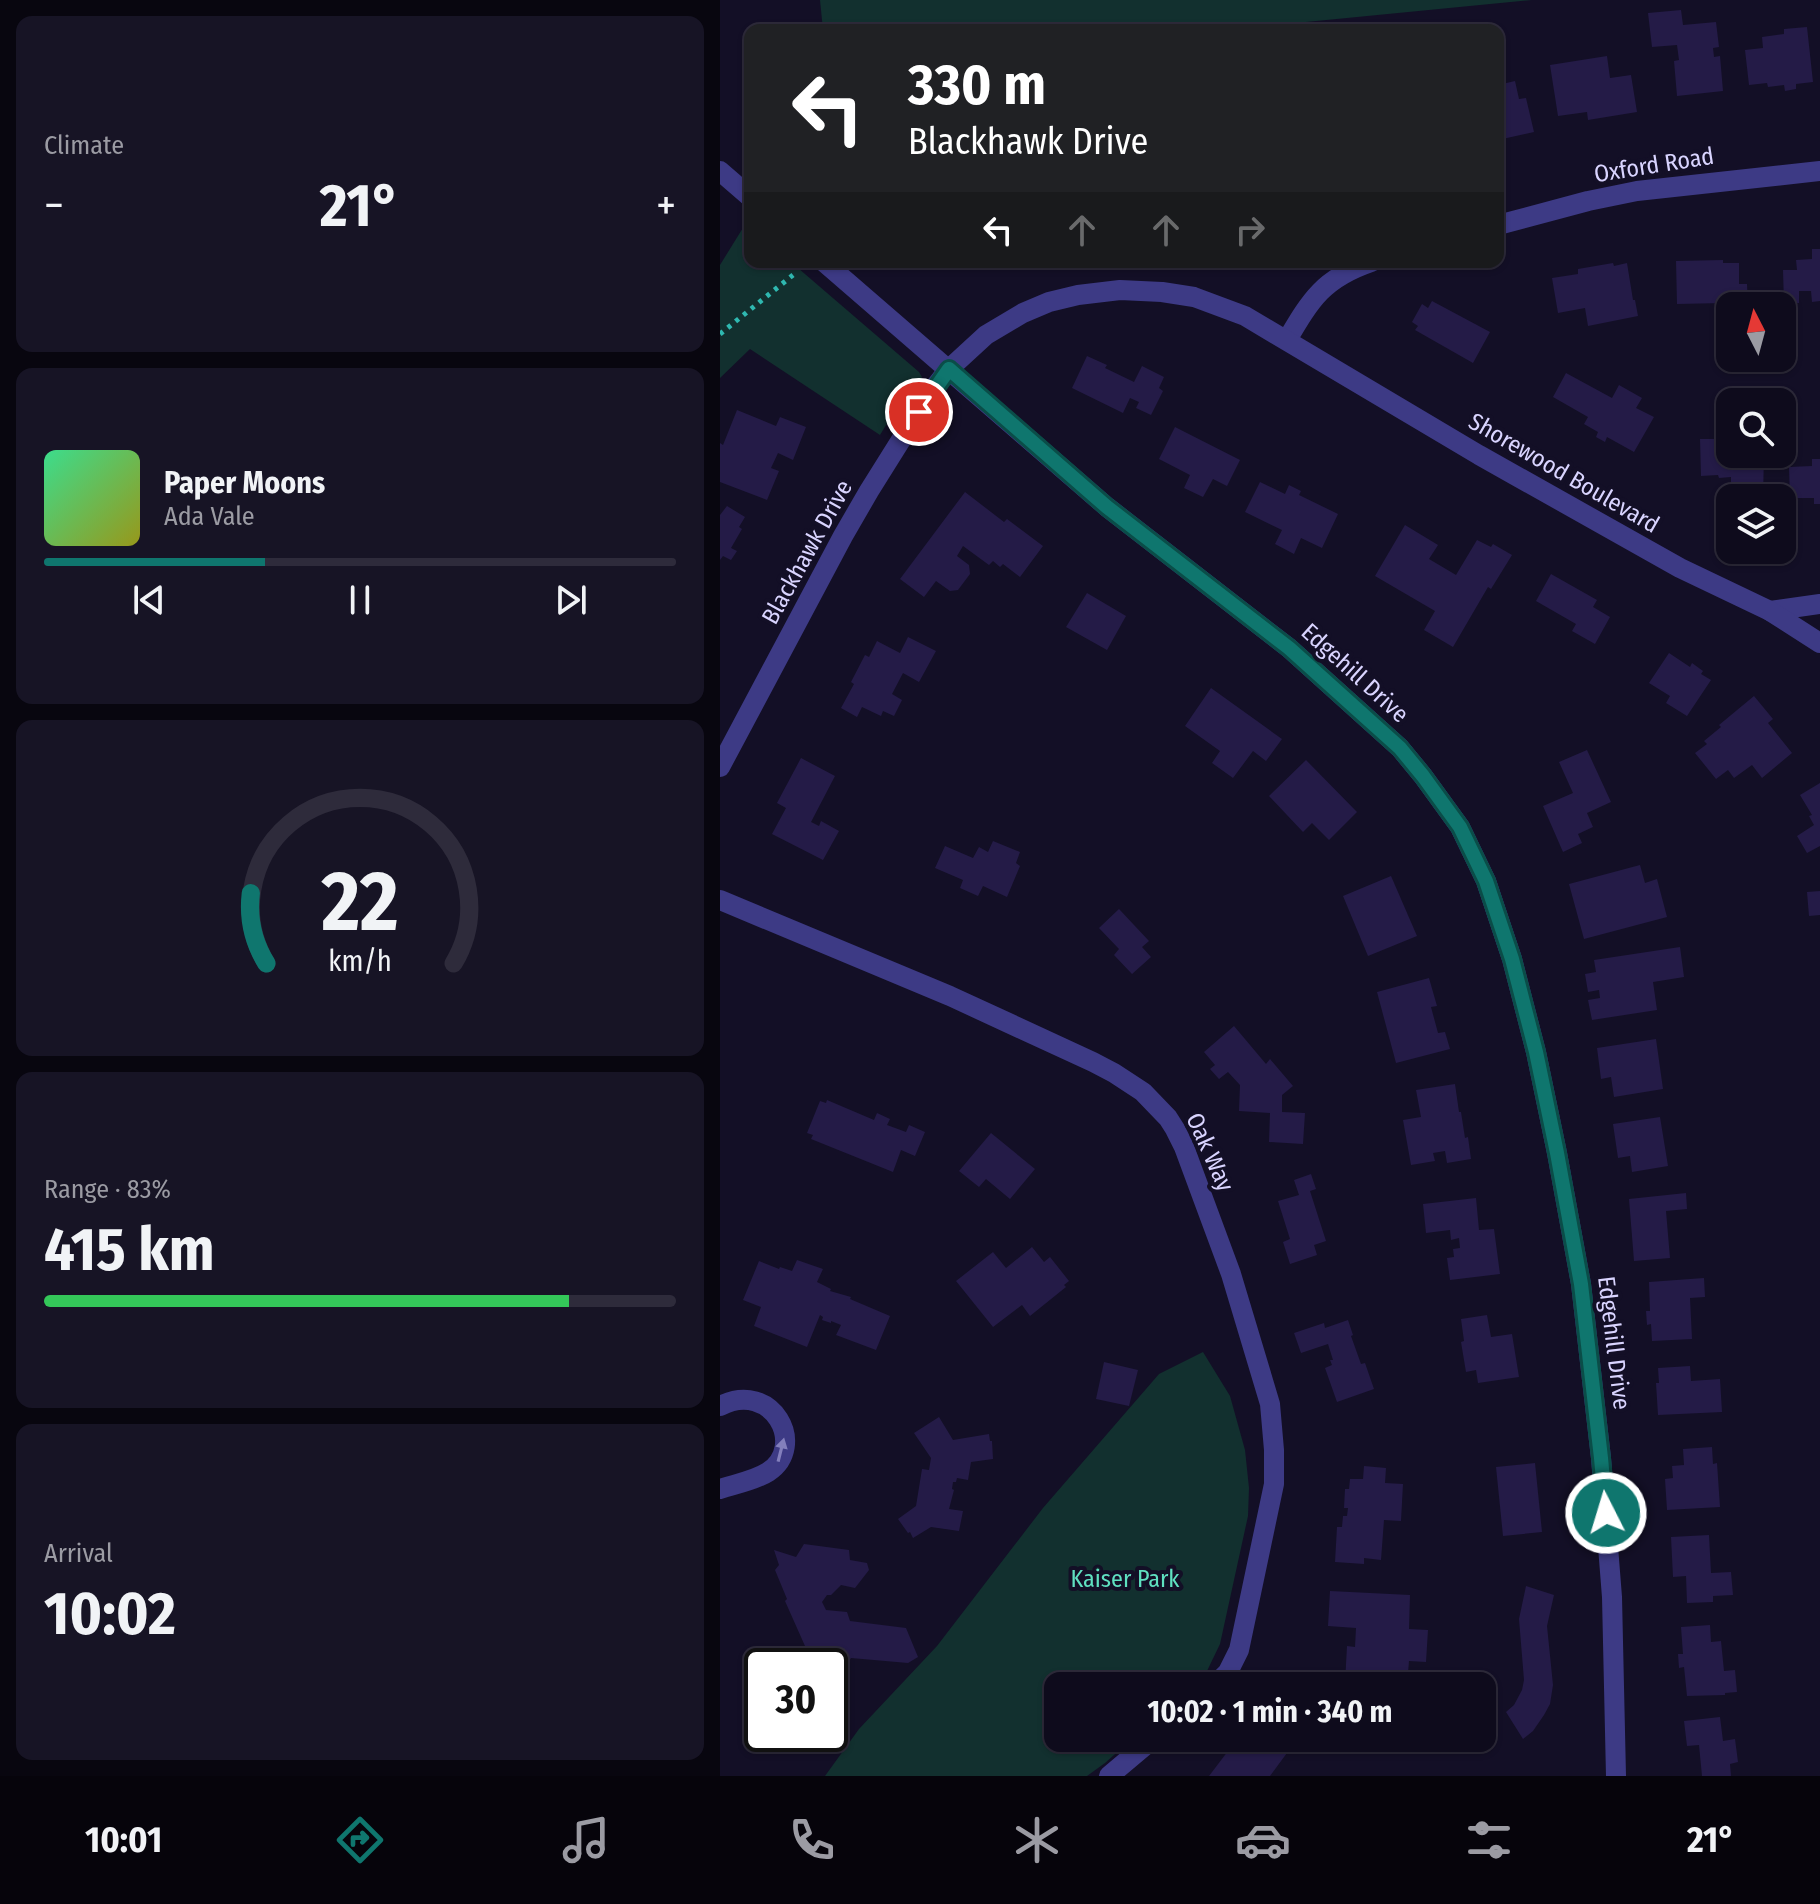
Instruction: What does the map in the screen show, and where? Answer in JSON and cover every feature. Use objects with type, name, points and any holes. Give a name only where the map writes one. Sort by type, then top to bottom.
[{"type":"street","points":[[720,171],[744,192]]},
{"type":"street","name":"Oxford Road","points":[[1504,223],[1637,191],[1820,171]]},
{"type":"street","name":"Edgehill Drive","points":[[831,268],[1107,507],[1289,648],[1400,748],[1460,827],[1486,881],[1512,959],[1536,1052],[1581,1284],[1601,1458],[1612,1597],[1616,1776]]},
{"type":"street","points":[[949,369],[986,335],[1023,313],[1078,295],[1120,290],[1174,293],[1202,299],[1245,316],[1287,340],[1303,312],[1329,283],[1355,268]]},
{"type":"street","name":"Shorewood Boulevard","points":[[1287,340],[1465,447],[1680,568],[1770,611],[1820,643]]},
{"type":"street","name":"Blackhawk Drive","points":[[720,767],[855,515],[931,392],[949,369]]},
{"type":"street","points":[[1770,611],[1820,604]]},
{"type":"street","name":"Oak Way","points":[[720,900],[950,996],[1093,1062],[1143,1092],[1168,1118],[1199,1187],[1247,1323],[1270,1404],[1274,1484],[1239,1650],[1228,1672]]},
{"type":"street","points":[[720,1406],[742,1398],[763,1403],[779,1419],[784,1441],[777,1463],[769,1471],[720,1489]]},
{"type":"street","points":[[1109,1776],[1137,1752]]},
{"type":"path","points":[[720,334],[793,275]]},
{"type":"green space","points":[[820,0],[1532,0],[1286,24],[822,24]]},
{"type":"green space","points":[[744,226],[744,268],[798,268],[919,372],[922,377],[920,381],[894,412],[880,435],[750,349],[720,378],[720,265]]},
{"type":"green space","name":"Kaiser Park","points":[[1203,1352],[1230,1396],[1245,1450],[1248,1516],[1220,1644],[1207,1671],[1044,1672],[1044,1752],[1117,1752],[1087,1776],[825,1776],[842,1752],[848,1752],[848,1744],[859,1729],[937,1646],[1043,1508],[1159,1374]]},
{"type":"building","points":[[1681,10],[1683,25],[1716,22],[1719,47],[1713,48],[1714,57],[1720,56],[1723,91],[1677,96],[1674,61],[1679,60],[1677,45],[1652,47],[1648,13]]},
{"type":"building","points":[[1807,27],[1813,82],[1796,84],[1796,89],[1785,91],[1784,85],[1749,85],[1745,50],[1763,48],[1762,37],[1784,34],[1784,29]]},
{"type":"building","points":[[1607,56],[1610,78],[1631,75],[1637,112],[1588,120],[1587,112],[1558,116],[1550,65]]},
{"type":"building","points":[[1515,81],[1519,99],[1526,98],[1534,132],[1504,139],[1504,84]]},
{"type":"building","points":[[1812,249],[1820,249],[1820,301],[1812,302],[1811,291],[1799,291],[1799,303],[1796,303],[1796,292],[1784,292],[1783,270],[1797,270],[1796,260],[1812,259]]},
{"type":"building","points":[[1723,260],[1723,263],[1739,263],[1739,284],[1747,284],[1747,292],[1716,292],[1716,303],[1677,304],[1676,261]]},
{"type":"building","points":[[1613,263],[1614,266],[1627,263],[1638,316],[1588,326],[1585,308],[1558,313],[1552,278],[1578,274],[1578,269]]},
{"type":"building","points":[[1432,301],[1490,332],[1473,363],[1415,330],[1418,326],[1412,322],[1422,304],[1428,308]]},
{"type":"building","points":[[1087,356],[1134,382],[1142,366],[1164,377],[1159,388],[1163,391],[1151,415],[1136,408],[1139,402],[1130,398],[1123,413],[1072,388]]},
{"type":"building","points":[[1566,373],[1612,398],[1619,385],[1642,398],[1636,408],[1654,417],[1634,452],[1607,437],[1605,442],[1596,437],[1598,432],[1584,424],[1588,417],[1553,397]]},
{"type":"building","points":[[737,410],[776,426],[780,417],[806,427],[793,460],[778,453],[771,468],[779,471],[767,500],[720,482],[720,443],[723,445]]},
{"type":"building","points":[[1175,427],[1240,460],[1227,486],[1213,479],[1203,497],[1184,488],[1190,475],[1159,459]]},
{"type":"building","points":[[1700,439],[1716,439],[1716,468],[1764,468],[1763,484],[1731,484],[1731,477],[1701,476]]},
{"type":"building","points":[[1812,459],[1820,459],[1820,504],[1814,504],[1814,498],[1796,498],[1796,484],[1790,484],[1789,468],[1812,466]]},
{"type":"building","points":[[1260,482],[1285,494],[1289,485],[1301,491],[1299,495],[1338,514],[1322,548],[1301,538],[1294,554],[1275,544],[1282,530],[1245,512]]},
{"type":"building","points":[[965,492],[1004,522],[1007,519],[1043,546],[1020,577],[1003,564],[1000,567],[993,561],[989,565],[963,546],[957,556],[969,565],[970,574],[958,590],[950,591],[936,581],[924,597],[900,579]]},
{"type":"building","points":[[727,506],[745,517],[731,548],[737,551],[731,560],[723,556],[720,560],[720,515]]},
{"type":"building","points":[[1405,525],[1438,545],[1429,559],[1456,575],[1477,540],[1491,547],[1493,544],[1512,555],[1491,589],[1488,587],[1453,647],[1424,630],[1435,611],[1375,576]]},
{"type":"building","points":[[1551,574],[1597,600],[1593,607],[1610,617],[1595,644],[1572,631],[1576,624],[1536,601]]},
{"type":"building","points":[[1087,593],[1126,616],[1107,650],[1066,627]]},
{"type":"building","points":[[908,637],[936,651],[919,682],[903,673],[892,694],[902,700],[894,716],[883,711],[881,716],[862,707],[857,717],[841,708],[865,655],[869,657],[877,641],[900,653]]},
{"type":"building","points":[[1669,653],[1690,667],[1692,663],[1711,680],[1687,716],[1666,703],[1670,696],[1649,683]]},
{"type":"building","points":[[1211,688],[1282,739],[1266,761],[1253,751],[1233,778],[1212,763],[1220,751],[1185,726]]},
{"type":"building","points":[[1754,696],[1773,719],[1768,723],[1792,753],[1762,778],[1752,765],[1734,778],[1728,770],[1716,779],[1695,753],[1707,744],[1704,741],[1721,727],[1719,725]]},
{"type":"building","points":[[1587,750],[1611,802],[1587,813],[1593,827],[1578,834],[1582,843],[1563,852],[1543,806],[1573,793],[1559,762]]},
{"type":"building","points":[[801,758],[835,776],[811,822],[819,826],[821,821],[839,831],[823,860],[772,834],[786,808],[777,803]]},
{"type":"building","points":[[1306,760],[1357,812],[1329,840],[1312,823],[1303,832],[1269,796]]},
{"type":"building","points":[[1820,783],[1820,846],[1807,853],[1797,836],[1814,825],[1809,816],[1812,815],[1800,795]]},
{"type":"building","points":[[993,841],[1020,852],[1016,863],[1020,866],[1007,897],[983,886],[978,896],[960,888],[963,880],[935,868],[945,846],[973,858],[979,847],[988,852]]},
{"type":"building","points":[[1640,865],[1645,883],[1657,879],[1667,917],[1584,939],[1569,884]]},
{"type":"building","points":[[1391,876],[1417,936],[1368,956],[1343,896]]},
{"type":"building","points":[[1820,891],[1820,915],[1809,916],[1807,892]]},
{"type":"building","points":[[1119,909],[1149,941],[1142,947],[1151,957],[1132,974],[1114,955],[1119,949],[1099,928]]},
{"type":"building","points":[[1680,947],[1684,977],[1653,982],[1657,1010],[1592,1020],[1588,1000],[1600,998],[1599,990],[1588,992],[1585,974],[1596,972],[1594,960]]},
{"type":"building","points":[[1429,978],[1437,1006],[1431,1007],[1438,1033],[1445,1032],[1450,1049],[1396,1063],[1377,992]]},
{"type":"building","points":[[1234,1026],[1266,1064],[1270,1059],[1293,1086],[1282,1095],[1282,1112],[1305,1113],[1303,1144],[1269,1142],[1270,1113],[1239,1111],[1240,1085],[1228,1072],[1219,1079],[1210,1069],[1215,1065],[1204,1052]]},
{"type":"building","points":[[1656,1039],[1663,1089],[1614,1097],[1611,1077],[1601,1079],[1597,1048]]},
{"type":"building","points":[[1455,1084],[1471,1159],[1447,1163],[1445,1151],[1433,1153],[1435,1161],[1411,1165],[1403,1120],[1421,1117],[1416,1090]]},
{"type":"building","points":[[827,1100],[874,1120],[877,1113],[890,1119],[887,1125],[906,1132],[909,1125],[925,1132],[915,1156],[901,1150],[893,1172],[811,1139],[813,1135],[807,1133],[820,1101],[826,1103]]},
{"type":"building","points":[[1660,1117],[1668,1166],[1632,1172],[1630,1156],[1618,1158],[1613,1124]]},
{"type":"building","points":[[991,1133],[1035,1169],[1010,1199],[986,1179],[979,1187],[959,1171]]},
{"type":"building","points":[[1311,1174],[1316,1189],[1310,1191],[1326,1241],[1314,1245],[1317,1255],[1290,1264],[1283,1242],[1290,1239],[1278,1201],[1299,1195],[1294,1180]]},
{"type":"building","points":[[1686,1193],[1687,1209],[1666,1211],[1670,1258],[1634,1261],[1629,1199]]},
{"type":"building","points":[[1476,1198],[1479,1230],[1494,1229],[1500,1274],[1450,1280],[1447,1258],[1454,1257],[1453,1249],[1460,1248],[1459,1238],[1451,1240],[1450,1230],[1426,1233],[1423,1204]]},
{"type":"building","points":[[1032,1247],[1044,1262],[1050,1257],[1069,1281],[1064,1285],[1066,1287],[1030,1316],[1022,1305],[993,1327],[956,1281],[993,1252],[1006,1268]]},
{"type":"building","points":[[797,1260],[823,1269],[817,1282],[830,1291],[851,1297],[890,1316],[876,1350],[836,1335],[841,1325],[822,1320],[820,1315],[807,1347],[754,1326],[761,1307],[743,1300],[759,1261],[792,1271]]},
{"type":"building","points":[[1704,1278],[1705,1297],[1690,1298],[1692,1339],[1652,1341],[1646,1311],[1650,1311],[1649,1282]]},
{"type":"building","points":[[1487,1315],[1491,1337],[1512,1334],[1519,1377],[1478,1383],[1476,1370],[1466,1372],[1461,1319]]},
{"type":"building","points":[[1348,1320],[1361,1364],[1365,1363],[1374,1389],[1337,1402],[1325,1368],[1332,1365],[1330,1360],[1333,1360],[1328,1344],[1301,1353],[1294,1333],[1324,1323],[1325,1328]]},
{"type":"building","points":[[1104,1362],[1138,1370],[1129,1406],[1096,1399]]},
{"type":"building","points":[[1690,1366],[1691,1381],[1720,1379],[1722,1412],[1658,1415],[1658,1368]]},
{"type":"building","points":[[939,1417],[953,1440],[989,1434],[993,1459],[971,1462],[968,1480],[957,1478],[953,1482],[949,1509],[963,1511],[959,1531],[931,1527],[913,1538],[898,1519],[916,1506],[922,1469],[929,1470],[931,1458],[914,1433]]},
{"type":"building","points":[[1712,1447],[1713,1464],[1717,1463],[1720,1507],[1667,1510],[1665,1479],[1673,1478],[1672,1466],[1684,1465],[1683,1449]]},
{"type":"building","points":[[1535,1463],[1542,1532],[1503,1536],[1496,1467]]},
{"type":"building","points":[[1364,1466],[1386,1468],[1385,1483],[1403,1484],[1401,1521],[1384,1520],[1381,1560],[1364,1558],[1364,1564],[1335,1562],[1337,1527],[1342,1527],[1343,1516],[1347,1516],[1348,1508],[1344,1508],[1345,1489],[1349,1489],[1350,1479],[1363,1479]]},
{"type":"building","points":[[1709,1535],[1711,1573],[1731,1572],[1733,1595],[1713,1596],[1713,1602],[1687,1603],[1686,1576],[1673,1577],[1671,1537]]},
{"type":"building","points":[[804,1544],[849,1550],[850,1560],[867,1563],[869,1570],[855,1588],[841,1585],[827,1595],[822,1602],[826,1610],[847,1612],[850,1621],[906,1628],[918,1657],[908,1663],[851,1658],[848,1663],[848,1648],[806,1648],[785,1601],[787,1599],[775,1570],[779,1565],[774,1550],[796,1557]]},
{"type":"building","points":[[1526,1586],[1554,1595],[1547,1626],[1553,1685],[1550,1704],[1544,1715],[1523,1739],[1506,1712],[1514,1705],[1524,1680],[1519,1619]]},
{"type":"building","points":[[1330,1591],[1410,1595],[1409,1629],[1428,1630],[1426,1662],[1409,1661],[1408,1672],[1346,1672],[1347,1646],[1355,1647],[1356,1628],[1328,1626]]},
{"type":"building","points":[[1710,1625],[1711,1642],[1721,1641],[1724,1671],[1735,1670],[1737,1692],[1687,1696],[1684,1667],[1679,1668],[1678,1654],[1683,1654],[1681,1627]]},
{"type":"building","points":[[1720,1717],[1723,1741],[1735,1739],[1738,1762],[1730,1764],[1731,1776],[1702,1776],[1699,1745],[1687,1746],[1684,1721]]},
{"type":"building","points":[[1227,1752],[1288,1752],[1270,1776],[1209,1776]]},
{"type":"route","points":[[919,412],[949,369],[1107,507],[1289,648],[1400,748],[1460,827],[1486,881],[1512,959],[1536,1052],[1581,1284],[1606,1513]]}]
